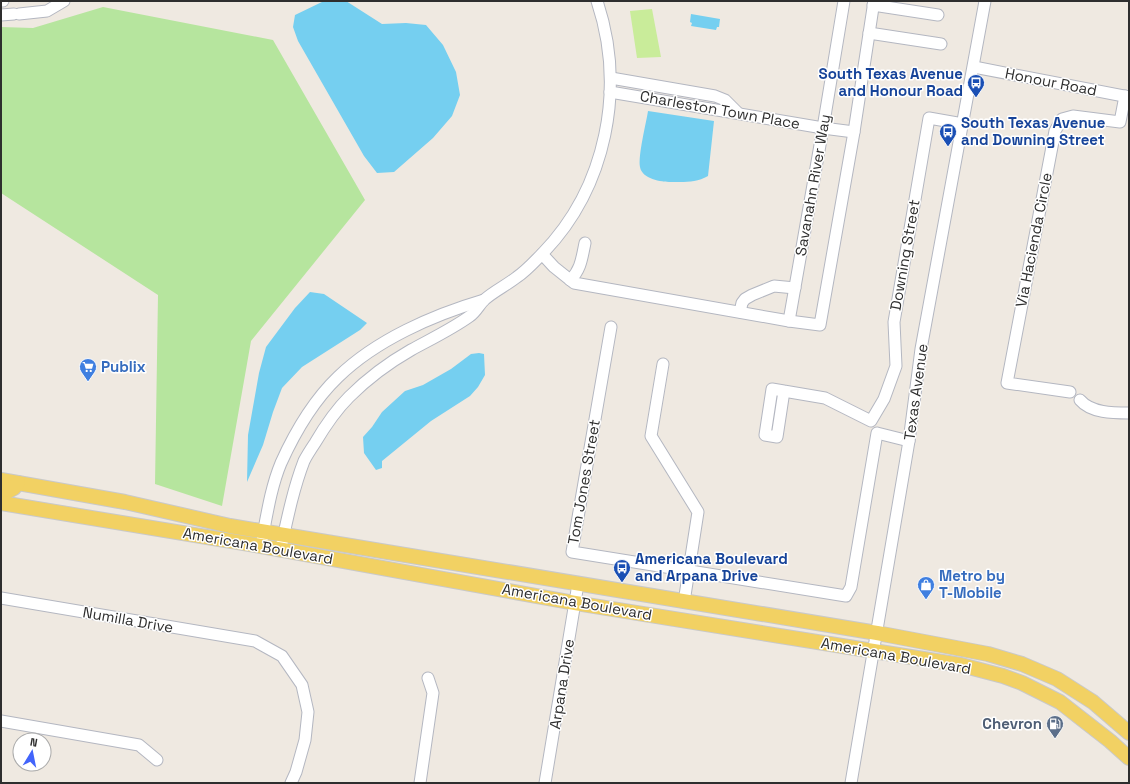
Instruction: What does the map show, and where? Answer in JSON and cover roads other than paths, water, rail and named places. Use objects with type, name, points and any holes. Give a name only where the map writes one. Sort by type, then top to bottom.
[{"type":"main road","name":"Americana Boulevard","points":[[1,480],[125,502],[202,520],[264,532],[877,633],[988,654],[1022,664],[1057,679],[1093,702],[1126,731]]},
{"type":"main road","points":[[1,495],[14,488],[18,483]]},
{"type":"main road","points":[[121,523],[125,502]]},
{"type":"main road","name":"Americana Boulevard","points":[[1,503],[261,546],[575,602],[961,665],[1009,678],[1060,702],[1110,741],[1129,758]]},
{"type":"main road","points":[[1110,741],[1126,731]]},
{"type":"street","points":[[1,15],[47,11],[64,1]]},
{"type":"street","points":[[281,550],[292,496],[305,459],[328,421],[350,396],[379,372],[409,351],[472,315],[484,300],[519,276],[542,254],[569,222],[596,170],[609,112],[611,78],[607,39],[597,1]]},
{"type":"street","name":"Savanahn River Way","points":[[789,321],[844,1]]},
{"type":"street","name":"Texas Avenue","points":[[851,783],[909,441],[921,349],[985,1]]},
{"type":"street","points":[[542,254],[554,267],[574,283],[789,321],[820,325],[854,132],[874,3],[938,16]]},
{"type":"street","points":[[869,33],[941,44]]},
{"type":"street","name":"Honour Road","points":[[974,67],[1127,96]]},
{"type":"street","points":[[611,78],[715,96],[725,100],[738,113]]},
{"type":"street","name":"Charleston Town Place","points":[[610,92],[854,132]]},
{"type":"street","name":"Via Hacienda Circle","points":[[1070,392],[1007,384],[1055,131],[1062,119],[1073,116],[1125,123],[1127,96]]},
{"type":"street","name":"Downing Street","points":[[784,391],[825,398],[870,421],[884,399],[896,366],[894,322],[929,118],[963,124]]},
{"type":"street","points":[[570,280],[580,267],[585,243]]},
{"type":"street","points":[[740,312],[742,303],[745,299],[752,295],[774,286],[795,288]]},
{"type":"street","points":[[261,546],[276,477],[288,450],[302,422],[337,378],[351,365],[386,341],[423,322],[458,308],[484,300]]},
{"type":"street","name":"Tom Jones Street","points":[[611,327],[572,552],[846,596],[851,587],[877,433],[909,441]]},
{"type":"street","points":[[663,364],[651,436],[698,512],[684,602]]},
{"type":"street","points":[[1080,400],[1085,406],[1095,409],[1115,413],[1129,413]]},
{"type":"street","name":"Arpana Drive","points":[[545,783],[578,584]]},
{"type":"street","name":"Numilla Drive","points":[[1,598],[255,641],[282,656],[302,685],[308,712],[305,740],[296,772],[290,783]]},
{"type":"street","points":[[420,783],[433,693],[428,678]]},
{"type":"street","points":[[1,721],[139,745],[158,760]]},
{"type":"water","points":[[324,1],[346,1],[382,24],[406,23],[426,25],[443,45],[456,72],[460,95],[452,116],[433,138],[394,172],[377,173],[364,156],[298,41],[293,27],[295,15]]},
{"type":"water","points":[[691,14],[720,19],[719,27],[717,27],[716,30],[691,26]]},
{"type":"water","points":[[648,111],[714,121],[708,176],[695,181],[671,182],[652,179],[641,171],[641,147]]},
{"type":"water","points":[[310,292],[324,294],[367,323],[360,330],[302,367],[282,388],[263,445],[247,482],[248,435],[259,373],[266,347],[295,308]]},
{"type":"water","points":[[471,354],[484,354],[485,375],[478,387],[470,396],[431,421],[382,461],[382,468],[376,470],[364,453],[363,437],[382,412],[405,391],[423,385],[451,369]]},
{"type":"place","name":"South Texas Avenue and Honour Road","points":[[976,98]]},
{"type":"place","name":"South Texas Avenue and Downing Street","points":[[948,147]]},
{"type":"place","name":"Publix","points":[[88,382]]},
{"type":"place","name":"Americana Boulevard and Arpana Drive","points":[[622,583]]},
{"type":"place","name":"Metro by T-Mobile","points":[[926,600]]},
{"type":"place","name":"Chevron","points":[[1055,739]]}]
